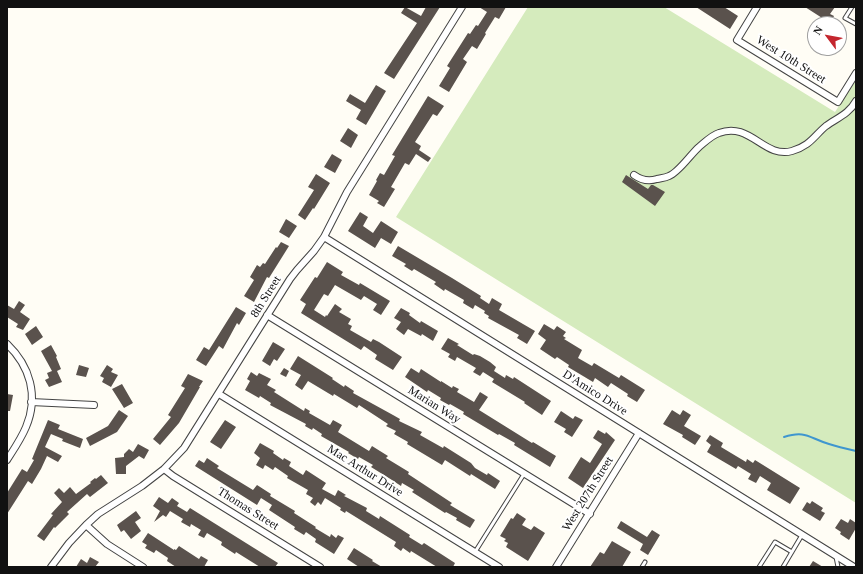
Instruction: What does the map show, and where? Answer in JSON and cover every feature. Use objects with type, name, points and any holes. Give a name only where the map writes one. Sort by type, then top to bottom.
[{"type":"street","name":"8th Street","points":[[51,567],[69,543],[98,514],[142,486],[164,469],[189,441],[297,270],[324,238],[347,192],[462,7]]},
{"type":"street","name":"West 10th Street","points":[[757,7],[737,40],[838,102],[856,74]]},
{"type":"street","points":[[634,175],[645,180],[653,180],[670,176],[692,154],[717,133],[727,131],[737,130],[762,144],[782,152],[794,151],[809,144],[825,127],[846,114],[856,101]]},
{"type":"street","name":"D'Amico Drive","points":[[324,238],[854,567]]},
{"type":"street","name":"Marian Way","points":[[268,315],[590,514]]},
{"type":"street","points":[[7,344],[20,358],[26,369],[30,383],[31,402],[27,425],[7,460]]},
{"type":"street","name":"Mac Arthur Drive","points":[[219,394],[499,567]]},
{"type":"street","points":[[31,402],[94,405]]},
{"type":"street","name":"West 207th Street","points":[[556,567],[639,433]]},
{"type":"street","name":"Thomas Street","points":[[164,469],[320,567]]},
{"type":"street","points":[[86,525],[107,544],[143,567]]},
{"type":"lane","points":[[852,7],[846,18],[856,24]]},
{"type":"lane","points":[[475,552],[524,473]]},
{"type":"lane","points":[[783,567],[802,535]]},
{"type":"lane","points":[[759,567],[775,542],[792,552]]},
{"type":"lane","points":[[836,556],[838,567]]},
{"type":"lane","points":[[642,567],[645,562]]},
{"type":"green space","points":[[528,7],[664,7],[835,112],[856,80],[856,503],[396,217]]},
{"type":"building","points":[[405,7],[421,16],[426,7],[440,7],[394,79],[384,73],[417,23],[401,13]]},
{"type":"building","points":[[479,7],[506,7],[499,19],[495,17],[477,49],[472,46],[463,59],[467,62],[449,92],[439,86],[450,68],[447,66],[468,33],[470,34],[476,25],[478,26],[487,12]]},
{"type":"building","points":[[696,7],[724,7],[738,16],[730,29]]},
{"type":"building","points":[[805,7],[835,7],[830,14],[834,16],[819,16]]},
{"type":"building","points":[[376,85],[386,91],[366,125],[356,119],[361,110],[346,101],[350,94],[365,103]]},
{"type":"building","points":[[428,96],[444,106],[437,116],[433,114],[415,142],[421,146],[419,150],[431,158],[428,162],[416,154],[409,165],[405,163],[391,187],[395,189],[384,207],[377,203],[379,201],[369,195],[380,173],[384,175],[395,156],[392,155]]},
{"type":"building","points":[[348,128],[358,135],[351,148],[340,141]]},
{"type":"building","points":[[332,154],[342,160],[335,173],[324,167]]},
{"type":"building","points":[[316,174],[330,183],[314,209],[313,208],[305,220],[298,215],[314,190],[308,187]]},
{"type":"building","points":[[626,175],[648,189],[651,185],[653,185],[665,192],[655,206],[622,182]]},
{"type":"building","points":[[360,212],[368,217],[363,226],[373,233],[381,221],[398,232],[391,244],[381,238],[375,248],[348,231]]},
{"type":"building","points":[[286,219],[297,226],[289,238],[279,232]]},
{"type":"building","points":[[281,242],[289,246],[269,278],[267,277],[254,302],[244,296],[254,280],[250,277],[257,265],[260,267],[263,263],[265,264]]},
{"type":"building","points":[[398,246],[481,296],[480,298],[489,304],[492,298],[502,304],[499,310],[535,331],[527,344],[517,338],[519,335],[488,318],[489,316],[484,313],[485,311],[475,305],[473,309],[463,303],[464,300],[445,289],[444,291],[434,284],[436,282],[414,269],[412,271],[404,266],[406,264],[392,256]]},
{"type":"building","points":[[327,262],[343,272],[341,275],[359,285],[360,283],[390,301],[381,315],[373,310],[377,304],[364,296],[361,300],[335,285],[328,296],[324,294],[314,310],[325,317],[335,304],[342,309],[339,312],[351,319],[348,324],[352,326],[350,330],[371,342],[373,339],[379,342],[402,357],[393,370],[375,359],[377,355],[364,346],[361,350],[301,313],[306,304],[300,300]]},
{"type":"building","points":[[19,301],[25,305],[20,312],[30,319],[23,330],[16,327],[18,324],[7,317],[7,305],[14,309]]},
{"type":"building","points":[[236,307],[246,313],[239,325],[237,323],[223,349],[219,346],[206,366],[196,360],[204,347],[209,350]]},
{"type":"building","points":[[401,308],[410,313],[409,315],[420,323],[421,321],[438,331],[433,341],[422,334],[421,336],[408,329],[404,335],[396,329],[401,322],[394,318]]},
{"type":"building","points":[[544,324],[554,330],[557,326],[566,332],[563,336],[566,338],[564,339],[582,350],[578,358],[592,366],[594,363],[619,378],[621,375],[645,390],[637,402],[611,383],[608,387],[595,378],[593,382],[568,367],[569,365],[557,357],[555,359],[540,349],[546,340],[538,334]]},
{"type":"building","points":[[36,326],[43,337],[32,345],[25,334]]},
{"type":"building","points":[[448,338],[459,344],[457,345],[473,355],[480,356],[490,362],[496,367],[494,371],[505,378],[506,375],[513,379],[514,377],[551,401],[542,415],[524,403],[525,402],[492,382],[494,379],[483,372],[480,376],[473,372],[476,368],[457,357],[455,361],[448,357],[450,354],[441,349]]},
{"type":"building","points":[[273,342],[285,349],[277,361],[274,359],[270,366],[262,361]]},
{"type":"building","points":[[51,345],[57,356],[56,357],[61,369],[57,371],[62,382],[49,387],[45,380],[49,378],[47,373],[52,371],[41,351]]},
{"type":"building","points":[[298,356],[333,378],[332,379],[344,387],[345,385],[354,391],[353,393],[400,419],[399,421],[422,432],[420,435],[443,448],[444,446],[471,463],[475,468],[487,475],[488,473],[500,481],[495,489],[471,474],[470,476],[445,460],[442,465],[407,444],[408,442],[394,434],[396,431],[386,426],[388,424],[359,405],[357,408],[308,381],[302,390],[295,385],[301,375],[290,369]]},
{"type":"building","points":[[79,365],[89,368],[86,377],[76,375]]},
{"type":"building","points":[[107,365],[113,369],[111,372],[118,375],[111,387],[102,382],[104,378],[100,376]]},
{"type":"building","points":[[284,368],[289,371],[286,377],[280,374]]},
{"type":"building","points":[[411,368],[419,373],[421,369],[452,388],[453,386],[459,389],[457,392],[474,402],[480,392],[488,397],[479,410],[556,456],[550,467],[514,445],[515,443],[499,434],[498,435],[463,414],[464,412],[440,400],[441,398],[428,390],[427,392],[405,377]]},
{"type":"building","points":[[251,372],[257,376],[259,373],[271,379],[267,385],[276,390],[274,392],[304,411],[305,408],[310,411],[309,413],[330,425],[333,420],[342,425],[338,432],[369,451],[372,446],[388,456],[386,458],[409,472],[408,474],[452,503],[450,505],[475,520],[470,528],[456,520],[457,518],[446,512],[445,513],[412,492],[414,490],[402,483],[401,486],[371,467],[373,465],[359,457],[358,459],[321,436],[322,434],[313,428],[312,430],[305,426],[306,424],[270,405],[271,403],[260,396],[259,398],[245,390],[250,381],[247,379]]},
{"type":"building","points":[[188,374],[203,381],[179,423],[160,445],[153,439],[171,417],[168,415],[185,388],[181,386]]},
{"type":"building","points":[[122,384],[133,403],[124,408],[112,389]]},
{"type":"building","points":[[7,394],[13,395],[10,411],[7,411]]},
{"type":"building","points":[[119,410],[128,416],[117,432],[90,446],[86,438],[108,426]]},
{"type":"building","points":[[672,410],[680,415],[683,410],[691,415],[684,426],[701,436],[695,445],[682,437],[683,435],[663,424]]},
{"type":"building","points":[[561,411],[573,419],[575,416],[583,420],[572,437],[564,432],[566,429],[554,422]]},
{"type":"building","points":[[48,420],[60,425],[58,429],[83,439],[80,448],[62,441],[63,439],[51,434],[45,447],[62,456],[58,462],[47,456],[32,484],[28,481],[7,514],[7,493],[22,469],[27,472],[34,460],[32,459]]},
{"type":"building","points":[[225,420],[236,427],[221,449],[210,442]]},
{"type":"building","points":[[598,430],[605,434],[606,432],[615,440],[583,488],[568,478],[581,457],[590,463],[602,444],[593,438]]},
{"type":"building","points":[[710,435],[723,443],[721,447],[746,462],[747,459],[753,463],[755,460],[800,488],[790,504],[767,490],[771,483],[760,476],[756,483],[748,479],[751,474],[738,466],[736,469],[707,452],[711,445],[706,441]]},
{"type":"building","points":[[260,443],[274,451],[273,453],[283,460],[284,458],[291,462],[289,466],[303,475],[306,470],[326,483],[322,489],[335,496],[338,490],[346,495],[344,496],[367,508],[366,511],[379,519],[380,516],[410,535],[409,537],[422,545],[424,543],[455,563],[453,567],[437,567],[411,551],[410,553],[403,548],[401,551],[394,546],[396,542],[346,511],[345,513],[340,510],[341,508],[325,498],[321,505],[318,502],[315,506],[310,502],[313,498],[306,494],[308,490],[287,478],[288,476],[275,467],[273,470],[265,465],[263,469],[256,465],[260,458],[254,453]]},
{"type":"building","points":[[138,444],[149,450],[144,459],[139,456],[126,466],[126,474],[116,474],[115,458],[124,457],[124,454],[129,449],[133,452]]},
{"type":"building","points":[[207,458],[219,466],[217,468],[253,490],[257,485],[271,494],[270,496],[295,511],[294,513],[330,537],[331,534],[336,538],[338,535],[344,538],[334,554],[315,542],[316,539],[306,532],[304,535],[294,529],[295,527],[269,510],[272,505],[261,498],[257,505],[195,466],[199,460],[204,463]]},
{"type":"building","points":[[101,475],[108,483],[90,497],[87,494],[67,512],[69,514],[55,528],[54,527],[44,541],[37,536],[53,515],[51,514],[62,502],[54,493],[59,488],[64,493],[70,487],[76,494],[91,483],[90,482],[95,478],[96,479]]},
{"type":"building","points":[[159,497],[168,503],[172,498],[179,503],[177,506],[187,512],[190,508],[278,563],[275,567],[260,567],[236,552],[235,554],[221,545],[222,542],[207,533],[204,538],[198,535],[201,530],[191,524],[190,527],[181,522],[183,519],[170,511],[166,517],[163,515],[154,522],[160,511],[153,506]]},
{"type":"building","points":[[812,501],[823,508],[821,511],[825,513],[820,521],[802,510],[807,502],[810,504]]},
{"type":"building","points":[[136,511],[141,518],[135,522],[141,531],[131,539],[124,530],[121,532],[117,525]]},
{"type":"building","points":[[517,513],[526,519],[522,525],[531,530],[534,526],[545,533],[528,561],[506,547],[508,543],[504,541],[506,539],[500,536],[511,518],[513,519]]},
{"type":"building","points":[[841,519],[848,523],[850,519],[856,523],[856,528],[849,540],[840,534],[841,532],[835,528]]},
{"type":"building","points":[[621,521],[647,537],[652,530],[660,535],[648,555],[640,550],[643,544],[617,528]]},
{"type":"building","points":[[148,533],[174,550],[176,550],[179,546],[199,559],[201,556],[208,560],[204,567],[176,567],[167,561],[168,558],[156,550],[154,553],[145,548],[147,545],[142,542]]},
{"type":"building","points":[[612,541],[631,552],[622,567],[590,567],[600,552],[604,554]]},
{"type":"building","points":[[354,548],[382,567],[359,567],[347,559]]},
{"type":"building","points":[[90,557],[99,562],[95,567],[76,567],[81,559],[87,563]]},
{"type":"building","points":[[813,561],[823,567],[809,567]]},
{"type":"waterway","points":[[784,437],[798,434],[856,451]]}]
